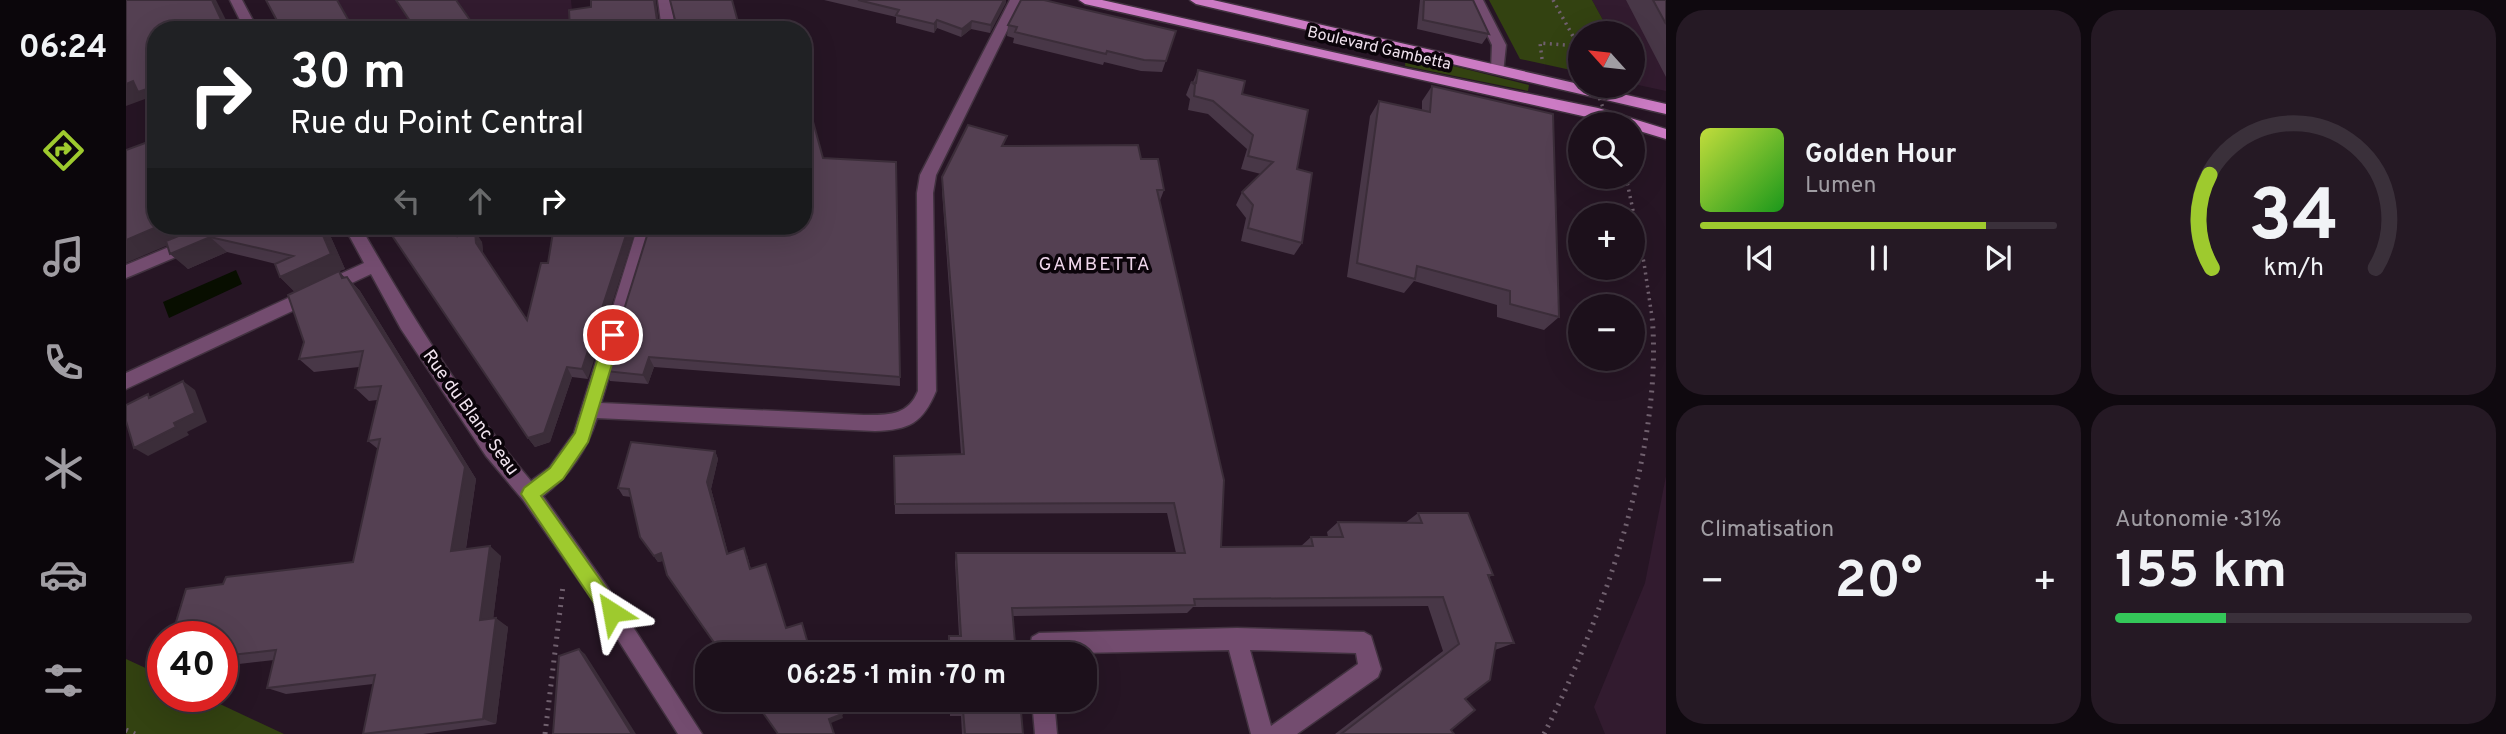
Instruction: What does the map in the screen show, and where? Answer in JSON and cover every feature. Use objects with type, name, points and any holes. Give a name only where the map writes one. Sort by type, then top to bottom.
[{"type":"main road","name":"Boulevard Gambetta","points":[[1085,0],[1418,77],[1611,116],[1666,134]]},
{"type":"main road","name":"Boulevard Gambetta","points":[[1196,0],[1666,109]]},
{"type":"street","points":[[236,0],[247,21]]},
{"type":"street","points":[[664,0],[668,21]]},
{"type":"street","points":[[591,410],[864,423],[911,418],[927,391],[925,193],[928,175],[1016,0]]},
{"type":"street","points":[[1477,0],[1499,45],[1498,70]]},
{"type":"street","points":[[126,272],[213,235]]},
{"type":"street","name":"Rue du Blanc Seau","points":[[357,235],[407,324],[493,450],[530,494],[567,547],[691,734]]},
{"type":"street","points":[[530,494],[556,474],[570,458],[582,436],[643,235]]},
{"type":"street","points":[[126,381],[373,266]]},
{"type":"street","points":[[1237,639],[1262,734]]},
{"type":"street","points":[[1097,643],[1237,639],[1364,643],[1370,669],[1278,734]]},
{"type":"street","points":[[1044,712],[1046,734]]},
{"type":"path","points":[[1553,0],[1568,26]]},
{"type":"path","points":[[1545,60],[1540,58],[1540,43],[1568,46]]},
{"type":"path","points":[[1544,734],[1610,579],[1637,475],[1650,405],[1655,351],[1652,317],[1628,189]]},
{"type":"path","points":[[545,734],[567,547]]},
{"type":"path","points":[[126,730],[135,734]]},
{"type":"shaded area","points":[[268,0],[571,0],[573,21],[279,21]]},
{"type":"shaded area","points":[[1592,0],[1666,0],[1666,91],[1645,86],[1645,21],[1603,21]]},
{"type":"shaded area","points":[[236,270],[242,284],[169,318],[163,302]]},
{"type":"shaded area","points":[[1666,476],[1666,734],[1605,734],[1594,707],[1645,583]]},
{"type":"green space","points":[[1489,0],[1592,0],[1603,21],[1568,21],[1568,69],[1520,59]]},
{"type":"green space","points":[[1406,54],[1529,85],[1528,91],[1405,66]]},
{"type":"green space","points":[[126,659],[147,669],[147,712],[237,712],[284,734],[126,734]]},
{"type":"building","points":[[126,0],[212,0],[222,21],[147,21],[147,89],[138,92],[133,81],[126,84]]},
{"type":"building","points":[[266,0],[337,0],[349,21],[277,21]]},
{"type":"building","points":[[396,0],[456,0],[471,21],[410,21]]},
{"type":"building","points":[[591,0],[654,0],[657,20],[675,20],[670,0],[732,0],[738,21],[570,21],[569,10],[591,7]]},
{"type":"building","points":[[858,0],[1004,0],[991,25],[972,21],[962,29],[937,20],[934,24],[896,15],[899,10]]},
{"type":"building","points":[[1021,0],[1044,0],[1176,31],[1166,61],[1144,60],[1107,51],[1106,54],[1015,32],[1017,27],[1008,25]]},
{"type":"building","points":[[1424,0],[1473,0],[1489,34],[1423,20]]},
{"type":"building","points":[[1653,0],[1666,0],[1666,24]]},
{"type":"building","points":[[1198,70],[1245,81],[1242,94],[1308,110],[1297,169],[1312,173],[1302,243],[1248,228],[1253,205],[1242,192],[1273,162],[1248,156],[1253,135],[1213,101],[1194,96],[1195,85],[1191,82],[1196,83]]},
{"type":"building","points":[[1432,86],[1553,114],[1559,317],[1510,304],[1510,291],[1417,266],[1415,279],[1357,263],[1379,101],[1430,112]]},
{"type":"building","points":[[812,118],[823,158],[896,162],[900,377],[649,357],[643,375],[605,371],[647,235],[812,235]]},
{"type":"building","points":[[968,125],[1007,136],[1002,146],[1138,145],[1141,159],[1158,159],[1164,190],[1157,190],[1224,480],[1221,547],[1313,546],[1311,537],[1343,537],[1338,522],[1422,523],[1418,513],[1468,513],[1493,575],[1488,575],[1514,643],[1496,643],[1490,680],[1465,699],[1475,710],[1451,730],[1454,734],[1341,734],[1459,644],[1443,597],[1194,599],[1195,605],[1012,608],[1015,642],[949,642],[949,636],[961,636],[956,553],[1185,553],[1174,503],[895,504],[894,456],[964,454],[942,177]]},
{"type":"building","points":[[147,142],[147,231],[126,240],[126,150]]},
{"type":"building","points":[[181,235],[323,235],[331,254],[280,277],[275,264],[293,256],[210,237],[170,254],[166,241]]},
{"type":"building","points":[[392,235],[475,235],[476,243],[527,320],[541,263],[548,263],[553,235],[626,235],[582,369],[567,367],[544,433],[528,438]]},
{"type":"building","points":[[339,271],[342,278],[347,277],[465,467],[451,551],[490,546],[480,620],[496,618],[483,719],[363,734],[375,675],[267,688],[276,650],[238,654],[238,621],[176,621],[186,589],[223,584],[226,577],[353,562],[380,439],[368,441],[381,386],[355,388],[363,351],[299,359],[304,342],[288,295]]},
{"type":"building","points":[[183,381],[195,413],[174,423],[176,427],[134,448],[126,421],[126,405],[148,394],[149,398]]},
{"type":"building","points":[[631,442],[715,451],[707,482],[727,554],[744,548],[750,569],[766,564],[786,628],[802,623],[808,642],[714,642],[667,575],[661,553],[654,556],[640,537],[629,489],[618,488]]},
{"type":"building","points":[[579,649],[632,734],[553,734],[559,656]]},
{"type":"building","points":[[762,712],[842,714],[829,719],[834,734],[778,734]]},
{"type":"building","points":[[963,712],[1021,712],[1023,734],[965,734]]},
{"type":"district","name":"GAMBETTA","points":[[1095,265]]},
{"type":"route","points":[[612,612],[530,494],[556,474],[570,458],[582,436],[613,335]]}]
